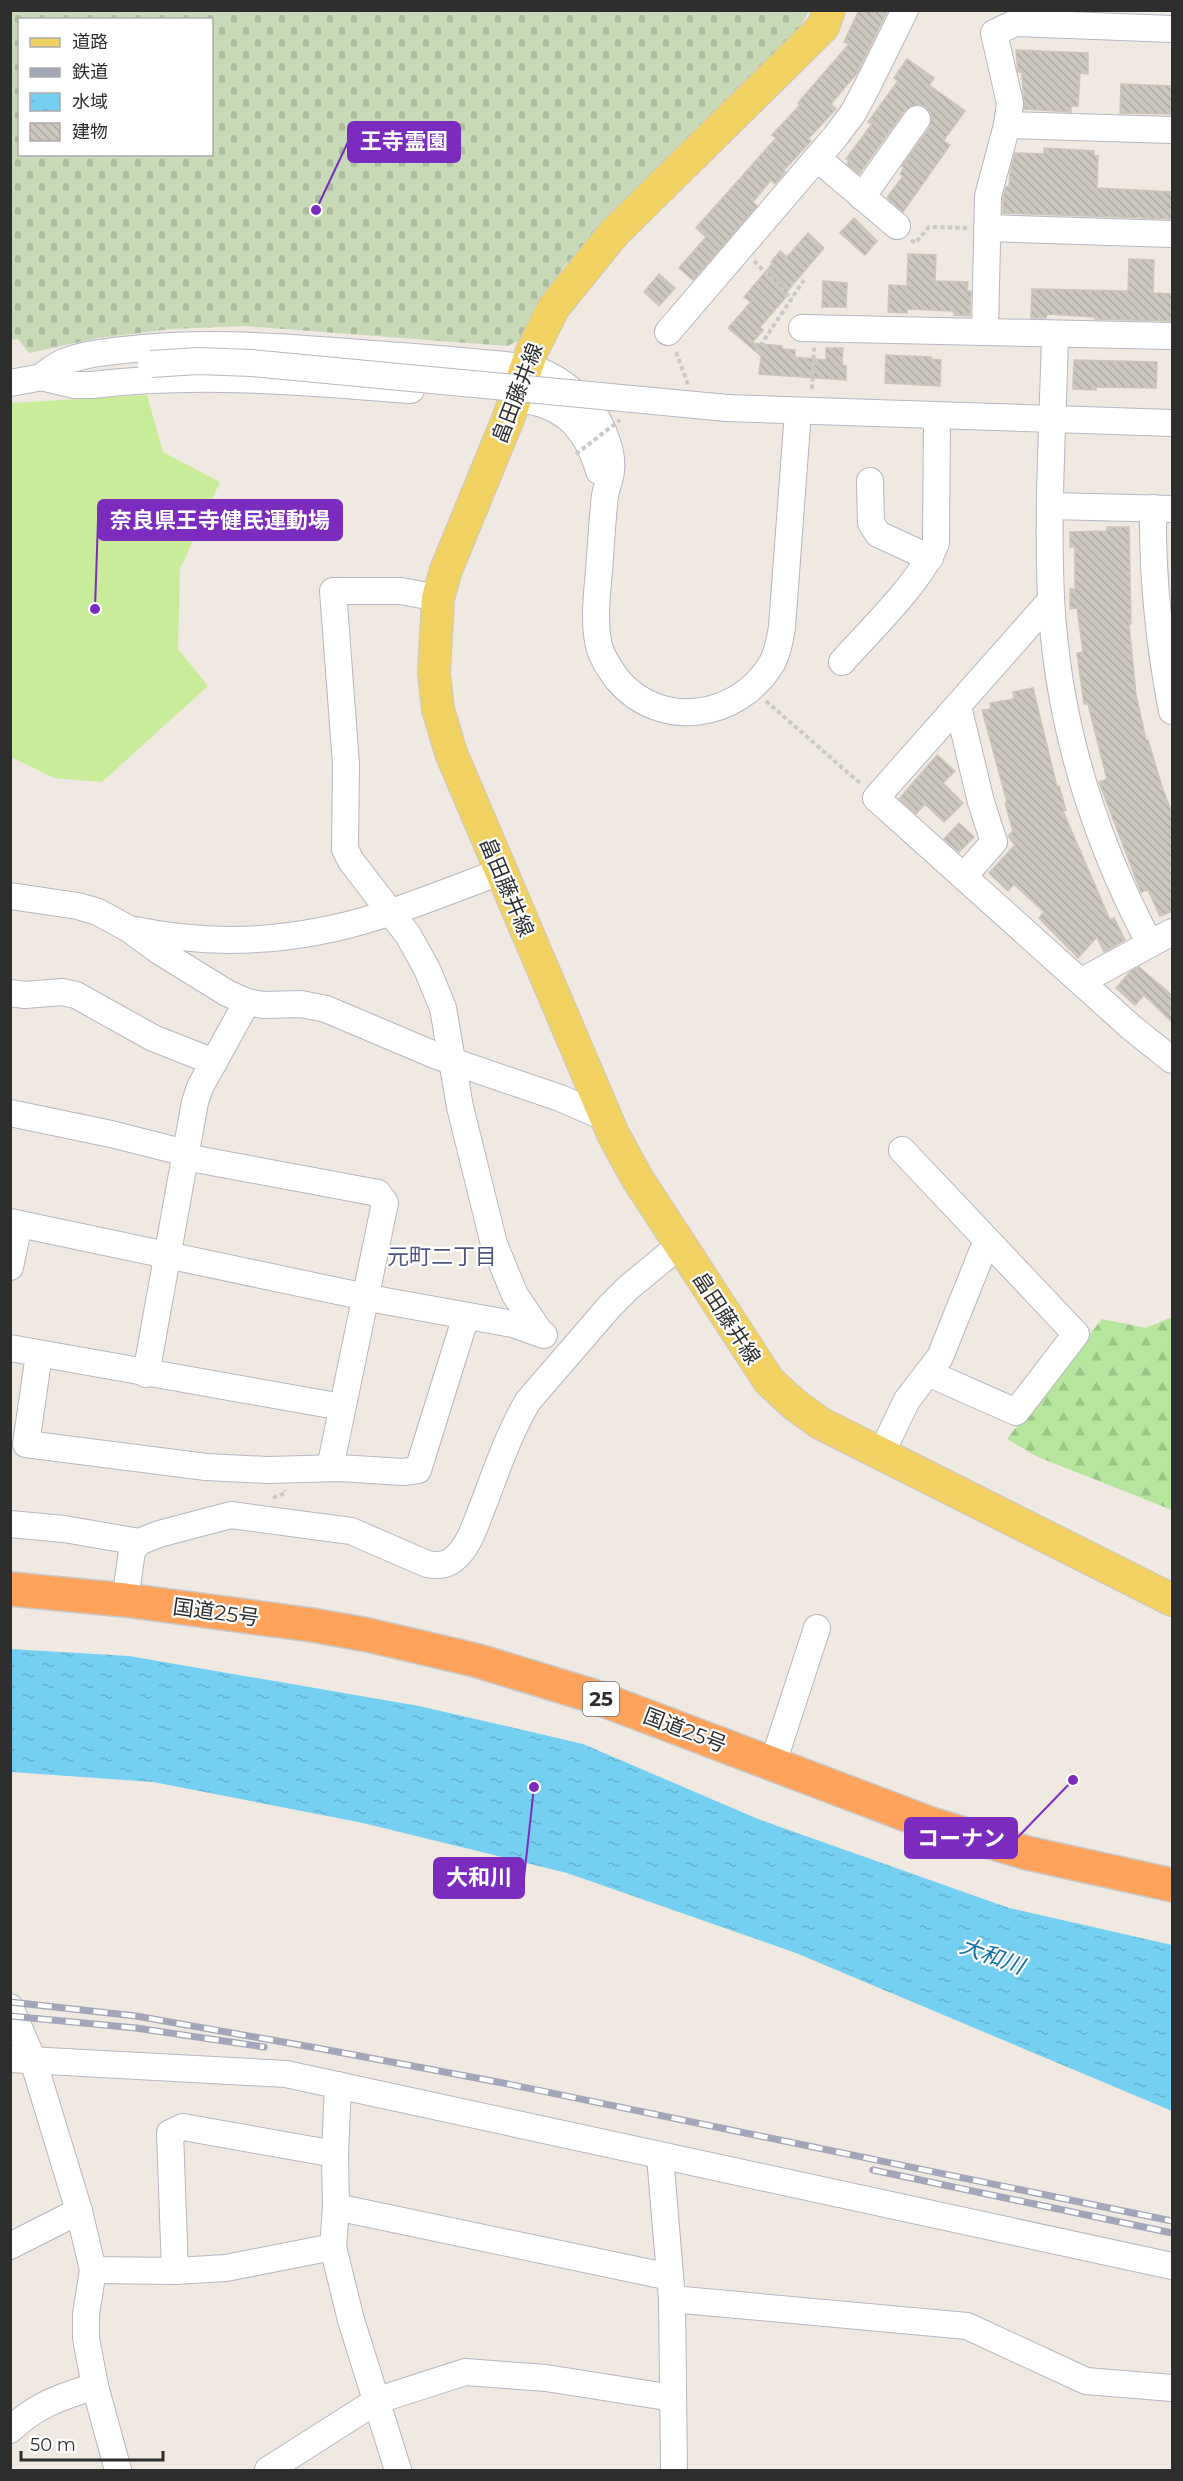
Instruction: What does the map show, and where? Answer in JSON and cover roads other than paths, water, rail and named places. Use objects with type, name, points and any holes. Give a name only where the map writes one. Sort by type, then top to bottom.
[{"type":"highway","name":"国道25号","points":[[10,1589],[125,1600],[312,1625],[422,1646],[593,1696],[931,1824],[981,1840],[1063,1862],[1173,1885]]},
{"type":"main road","name":"畠田藤井線","points":[[829,10],[823,27],[614,233],[577,276],[547,317],[446,570],[438,598],[434,673],[438,709],[458,773],[606,1118],[637,1178],[769,1381],[794,1404],[820,1423],[1173,1600]]},
{"type":"street","points":[[668,332],[853,113],[905,10]]},
{"type":"street","points":[[985,332],[988,196],[1007,125],[1010,103],[994,33],[1015,23],[1173,29]]},
{"type":"street","points":[[862,197],[917,119]]},
{"type":"street","points":[[1007,125],[1173,130]]},
{"type":"street","points":[[817,158],[897,226]]},
{"type":"street","points":[[987,228],[1173,234]]},
{"type":"street","points":[[809,328],[1173,336]]},
{"type":"street","points":[[1055,334],[1051,600],[1065,710],[1089,802],[1116,876],[1162,938],[1082,981]]},
{"type":"street","points":[[41,376],[61,363],[107,351],[204,344],[237,344],[526,367],[543,373],[560,382],[597,417],[608,445],[611,470],[605,492],[596,625],[598,643],[609,667],[629,691],[651,706],[678,712],[718,708],[730,703],[745,693],[763,675],[776,653],[780,639],[798,411]]},
{"type":"street","points":[[10,383],[41,376],[151,364],[198,362],[263,364],[727,408],[1173,423]]},
{"type":"street","points":[[41,376],[92,386],[200,377],[237,378],[541,402],[562,412],[578,426],[588,440],[605,492]]},
{"type":"street","points":[[842,662],[916,577],[930,558],[936,543],[937,416]]},
{"type":"street","points":[[870,481],[871,523],[878,534],[930,558]]},
{"type":"street","points":[[1051,506],[1163,508],[1153,578],[1157,620],[1173,711]]},
{"type":"street","points":[[438,598],[400,591],[333,591],[346,764],[345,849],[351,861],[408,935],[443,1008],[460,1107],[494,1244],[515,1295],[540,1332]]},
{"type":"street","points":[[1051,600],[876,798],[1132,1028],[1173,1060]]},
{"type":"street","points":[[958,706],[981,802],[994,842],[964,876]]},
{"type":"street","points":[[129,929],[169,937],[260,940],[336,928],[500,872]]},
{"type":"street","points":[[10,896],[78,906],[98,912],[129,929],[159,951],[227,993],[247,1002],[263,1005],[301,1004],[326,1009],[452,1062],[560,1098],[606,1118]]},
{"type":"street","points":[[10,993],[25,995],[62,992],[76,995],[153,1038],[214,1062]]},
{"type":"street","points":[[146,1374],[198,1095],[247,1002]]},
{"type":"street","points":[[10,1113],[111,1134],[186,1155],[378,1193],[385,1203],[330,1468]]},
{"type":"street","points":[[903,1150],[1076,1334],[1016,1412],[928,1373]]},
{"type":"street","points":[[10,1267],[15,1223],[513,1324],[540,1332],[570,1352]]},
{"type":"street","points":[[881,1454],[902,1408],[940,1357],[987,1240]]},
{"type":"street","points":[[125,1600],[132,1551],[139,1542],[159,1534],[231,1515],[351,1531],[428,1564],[440,1566],[452,1561],[462,1551],[472,1533],[517,1419],[528,1401],[628,1288],[680,1245]]},
{"type":"street","points":[[39,1354],[26,1444],[206,1467],[268,1470],[330,1468],[403,1472],[418,1470],[466,1316]]},
{"type":"street","points":[[10,1348],[146,1374],[342,1407]]},
{"type":"street","points":[[10,1524],[64,1529],[139,1542]]},
{"type":"street","points":[[772,1763],[817,1628]]},
{"type":"street","points":[[10,2007],[22,2060],[80,2211],[93,2270],[86,2314],[86,2338],[95,2386],[118,2470]]},
{"type":"street","points":[[22,2060],[286,2074],[1173,2266]]},
{"type":"street","points":[[338,2085],[333,2247],[351,2320],[378,2400],[398,2470]]},
{"type":"street","points":[[175,2271],[171,2133],[183,2127],[335,2154]]},
{"type":"street","points":[[660,2156],[671,2288],[674,2470]]},
{"type":"street","points":[[336,2207],[671,2288],[967,2326],[1086,2381],[1173,2388]]},
{"type":"street","points":[[10,2246],[80,2211]]},
{"type":"street","points":[[93,2270],[175,2271],[226,2268],[333,2247]]},
{"type":"street","points":[[268,2470],[295,2463],[378,2400],[465,2372],[546,2378],[673,2398]]},
{"type":"street","points":[[10,2430],[26,2415],[51,2400],[95,2386]]},
{"type":"water","points":[[10,1649],[129,1656],[419,1706],[583,1744],[758,1819],[1009,1908],[1172,1945],[1172,2111],[796,1953],[567,1873],[363,1823],[153,1782],[11,1772]]},
{"type":"railway","points":[[10,2002],[136,2016],[503,2083],[1172,2221]]},
{"type":"railway","points":[[10,2016],[136,2028],[264,2047]]},
{"type":"railway","points":[[873,2170],[1172,2233]]},
{"type":"place","name":"王寺霊園","points":[[316,210]]},
{"type":"place","name":"奈良県王寺健民運動場","points":[[95,609]]},
{"type":"place","name":"コーナン","points":[[1073,1780]]},
{"type":"place","name":"大和川","points":[[534,1787]]},
{"type":"district","name":"元町二丁目","points":[[442,1256]]}]
